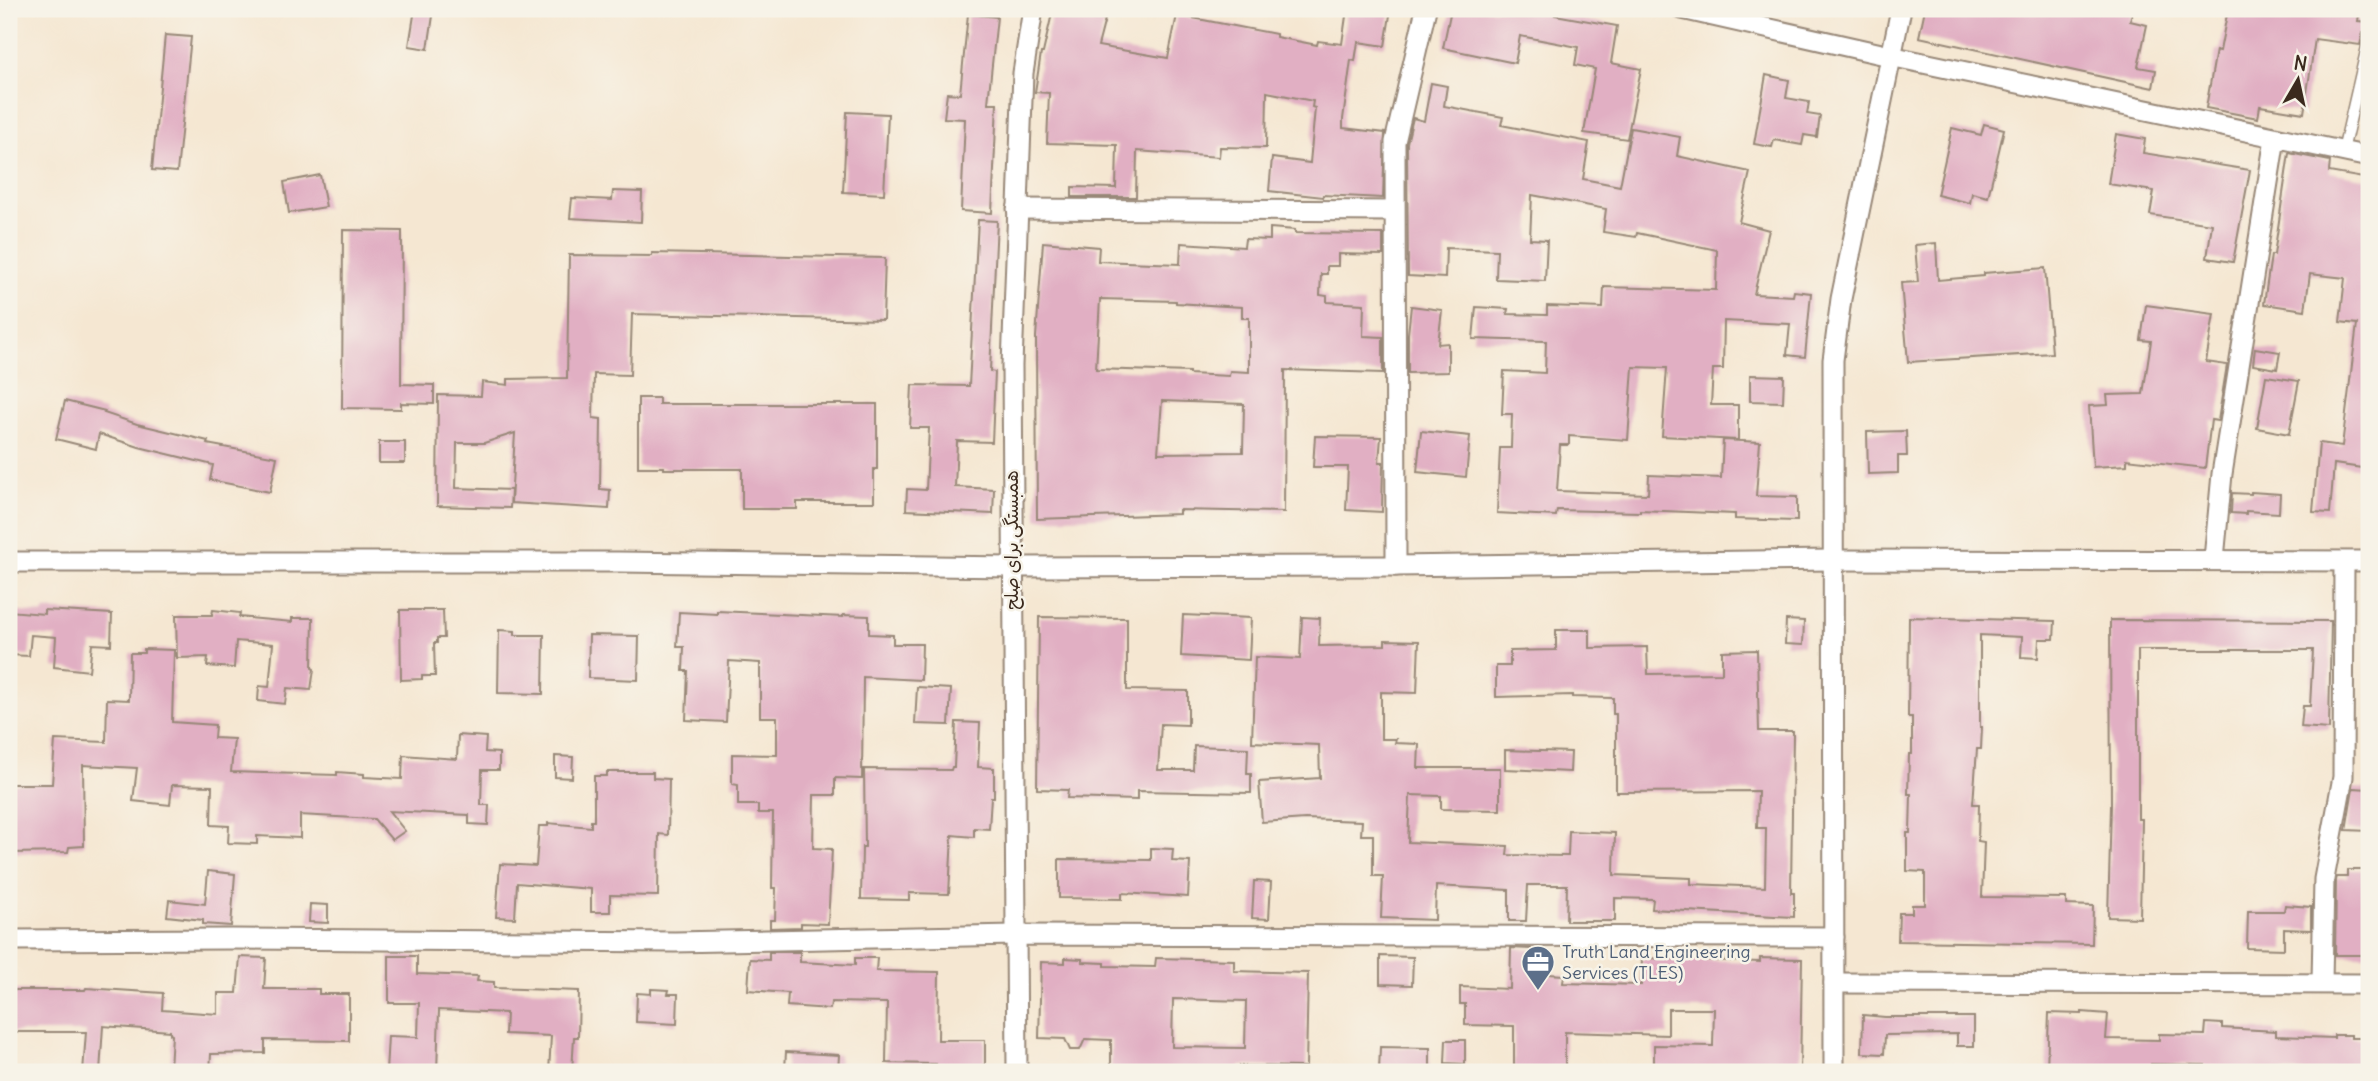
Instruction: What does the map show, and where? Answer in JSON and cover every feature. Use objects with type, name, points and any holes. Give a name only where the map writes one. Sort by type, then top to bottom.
[{"type":"street","name":"همبستگی برای صلح","points":[[1017,1072],[1012,365],[1023,73],[1033,9]]},
{"type":"street","points":[[1396,566],[1395,142],[1426,9]]},
{"type":"street","points":[[1682,9],[1890,56],[2369,157]]},
{"type":"street","points":[[1834,1072],[1833,360],[1842,299],[1901,9]]},
{"type":"street","points":[[2214,559],[2222,474],[2275,138]]},
{"type":"street","points":[[1017,209],[1394,211]]},
{"type":"street","points":[[9,562],[1396,566],[1833,560],[2369,561]]},
{"type":"street","points":[[2322,982],[2324,879],[2343,776],[2344,562]]},
{"type":"street","points":[[9,940],[675,942],[1015,935],[1834,937]]},
{"type":"street","points":[[1834,983],[2369,984]]},
{"type":"lane","points":[[2343,151],[2369,38]]},
{"type":"building","points":[[415,9],[434,9],[428,49],[409,46]]},
{"type":"building","points":[[1053,9],[1105,19],[1098,46],[1168,58],[1177,15],[1276,34],[1276,37],[1317,45],[1318,41],[1342,44],[1347,9],[1391,9],[1385,46],[1358,42],[1355,61],[1351,60],[1343,119],[1343,128],[1385,133],[1383,198],[1323,197],[1269,191],[1272,158],[1310,163],[1315,108],[1312,107],[1313,101],[1267,92],[1266,148],[1220,147],[1219,157],[1137,151],[1136,197],[1072,197],[1072,187],[1116,188],[1117,145],[1047,143],[1049,93],[1035,92],[1041,53]]},
{"type":"building","points":[[1451,9],[1557,9],[1555,15],[1617,26],[1611,63],[1641,69],[1627,139],[1584,133],[1595,69],[1575,65],[1578,47],[1520,36],[1515,63],[1443,48]]},
{"type":"building","points":[[1925,9],[2133,9],[2130,21],[2147,25],[2138,67],[2156,70],[2153,88],[1919,37]]},
{"type":"building","points":[[2228,9],[2360,9],[2358,21],[2369,22],[2369,31],[2363,33],[2360,45],[2315,39],[2304,113],[2260,106],[2258,118],[2206,108],[2216,50],[2220,51]]},
{"type":"building","points":[[968,14],[997,17],[988,103],[997,103],[992,213],[961,211],[965,119],[944,118],[947,93],[960,94]]},
{"type":"building","points":[[165,35],[191,37],[177,172],[152,170]]},
{"type":"building","points":[[1766,75],[1789,80],[1786,98],[1809,102],[1807,114],[1820,116],[1817,137],[1804,135],[1802,145],[1774,140],[1772,147],[1754,144]]},
{"type":"building","points":[[1431,83],[1447,86],[1444,106],[1503,117],[1501,125],[1589,142],[1583,179],[1620,186],[1631,128],[1680,137],[1677,156],[1750,172],[1739,222],[1769,230],[1754,294],[1793,296],[1794,291],[1811,293],[1805,357],[1787,355],[1790,324],[1724,321],[1723,369],[1713,369],[1711,405],[1738,405],[1738,440],[1662,436],[1667,368],[1633,367],[1628,440],[1569,436],[1569,445],[1560,445],[1557,491],[1648,494],[1649,475],[1721,478],[1723,440],[1760,442],[1756,496],[1797,497],[1797,521],[1735,519],[1735,514],[1640,510],[1557,510],[1556,516],[1497,513],[1500,448],[1511,448],[1512,414],[1502,414],[1504,371],[1545,373],[1546,341],[1473,339],[1476,307],[1508,309],[1507,314],[1547,315],[1547,306],[1603,308],[1604,287],[1716,290],[1717,250],[1637,233],[1636,237],[1603,232],[1606,209],[1532,195],[1530,239],[1547,240],[1545,281],[1496,279],[1497,250],[1446,248],[1445,278],[1408,276],[1407,143],[1413,118],[1424,121]]},
{"type":"building","points":[[847,112],[888,114],[884,194],[843,192]]},
{"type":"building","points":[[1984,124],[2004,129],[1988,197],[1972,193],[1970,203],[1937,195],[1952,128],[1981,135]]},
{"type":"building","points":[[2116,134],[2145,139],[2143,153],[2250,170],[2233,262],[2207,258],[2212,224],[2150,215],[2154,191],[2108,184]]},
{"type":"building","points":[[2289,153],[2330,161],[2329,172],[2369,179],[2369,469],[2334,464],[2330,513],[2313,512],[2319,443],[2342,446],[2357,324],[2340,322],[2345,278],[2310,274],[2305,310],[2264,304]]},
{"type":"building","points":[[320,175],[326,207],[289,213],[284,182]]},
{"type":"building","points":[[613,191],[642,192],[641,222],[570,218],[572,198],[612,200]]},
{"type":"building","points":[[978,220],[997,221],[990,371],[995,372],[992,442],[957,441],[955,487],[994,489],[993,514],[906,510],[907,489],[926,490],[929,428],[910,428],[912,385],[969,386]]},
{"type":"building","points":[[1270,228],[1295,230],[1295,233],[1383,234],[1383,255],[1338,254],[1338,266],[1327,266],[1327,274],[1321,274],[1320,295],[1327,296],[1327,302],[1364,304],[1363,336],[1383,337],[1383,373],[1285,370],[1284,512],[1179,510],[1179,514],[1037,519],[1036,337],[1043,242],[1099,247],[1098,261],[1180,264],[1181,243],[1244,247],[1245,239],[1270,240]],"holes":[[[1100,299],[1176,301],[1242,307],[1242,318],[1249,318],[1249,372],[1230,371],[1229,376],[1096,369]],[[1162,401],[1244,404],[1243,452],[1158,453]]]},
{"type":"building","points":[[343,230],[402,231],[401,384],[434,385],[434,404],[401,403],[401,409],[342,408]]},
{"type":"building","points":[[1936,243],[1938,280],[2045,268],[2052,353],[1908,362],[1901,283],[1918,282],[1915,245]]},
{"type":"building","points":[[652,253],[885,258],[883,320],[632,314],[630,375],[594,374],[593,418],[601,419],[600,489],[610,490],[609,509],[511,503],[515,433],[484,443],[457,443],[456,488],[511,490],[510,508],[437,506],[438,395],[481,396],[482,382],[508,385],[508,379],[567,378],[569,255],[652,256]]},
{"type":"building","points":[[2146,305],[2214,314],[2206,362],[2227,365],[2218,421],[2211,420],[2205,468],[2127,459],[2127,465],[2093,467],[2089,406],[2108,405],[2107,395],[2143,394],[2151,341],[2141,340]]},
{"type":"building","points":[[1411,306],[1442,310],[1438,344],[1448,343],[1448,372],[1408,373]]},
{"type":"building","points":[[2255,348],[2280,352],[2277,369],[2253,365]]},
{"type":"building","points":[[1750,375],[1784,376],[1783,402],[1750,401]]},
{"type":"building","points":[[2266,376],[2299,381],[2289,434],[2257,428]]},
{"type":"building","points":[[638,398],[659,398],[659,404],[877,404],[874,502],[797,502],[797,509],[742,509],[742,469],[638,467]]},
{"type":"building","points":[[65,401],[105,411],[104,413],[137,424],[208,441],[207,444],[277,457],[270,492],[210,480],[213,465],[99,434],[96,449],[56,439]]},
{"type":"building","points":[[1421,431],[1470,436],[1466,477],[1417,472]]},
{"type":"building","points":[[1906,431],[1907,456],[1898,456],[1898,473],[1868,474],[1867,432]]},
{"type":"building","points":[[1315,436],[1381,437],[1379,462],[1383,462],[1382,512],[1346,510],[1348,467],[1313,467]]},
{"type":"building","points":[[379,442],[405,442],[405,463],[379,463]]},
{"type":"building","points":[[2232,493],[2280,494],[2279,513],[2231,513]]},
{"type":"building","points":[[44,610],[112,614],[111,645],[92,644],[89,671],[54,667],[56,637],[31,635],[29,656],[9,655],[9,611],[44,614]]},
{"type":"building","points":[[213,610],[240,613],[239,617],[292,622],[292,618],[313,618],[314,669],[311,690],[287,688],[285,704],[258,701],[259,686],[269,687],[273,644],[236,641],[234,668],[207,666],[208,657],[177,658],[176,615],[212,615]]},
{"type":"building","points":[[400,610],[443,610],[444,638],[437,638],[437,643],[434,643],[435,676],[401,680]]},
{"type":"building","points":[[717,611],[869,616],[869,634],[893,635],[893,644],[922,644],[921,680],[863,677],[862,779],[835,778],[835,795],[814,795],[813,848],[832,849],[828,924],[801,923],[801,927],[770,928],[770,920],[775,920],[776,888],[772,888],[773,813],[758,813],[758,805],[738,805],[738,785],[732,784],[732,754],[777,755],[777,717],[760,717],[760,663],[729,661],[726,722],[686,720],[688,671],[683,671],[684,647],[677,647],[679,612],[717,614]]},
{"type":"building","points":[[1183,615],[1251,618],[1249,660],[1181,656]]},
{"type":"building","points":[[1039,617],[1127,618],[1127,690],[1188,691],[1188,725],[1161,724],[1158,770],[1193,770],[1194,746],[1248,748],[1247,774],[1251,774],[1251,793],[1137,791],[1137,800],[1067,798],[1068,790],[1037,789]]},
{"type":"building","points":[[1302,617],[1320,618],[1319,646],[1385,645],[1385,640],[1419,641],[1417,693],[1381,692],[1381,739],[1396,739],[1395,743],[1419,744],[1418,768],[1500,768],[1500,810],[1441,809],[1441,796],[1410,795],[1408,842],[1508,846],[1507,855],[1568,856],[1569,831],[1615,833],[1614,875],[1691,878],[1691,884],[1765,887],[1766,828],[1757,828],[1758,791],[1616,792],[1616,714],[1613,714],[1613,698],[1572,695],[1496,697],[1496,666],[1510,666],[1510,651],[1556,650],[1556,630],[1590,630],[1590,648],[1647,647],[1648,674],[1722,673],[1722,651],[1757,650],[1759,731],[1793,731],[1791,893],[1794,893],[1794,917],[1652,909],[1653,899],[1615,898],[1615,921],[1566,921],[1567,885],[1528,885],[1526,921],[1509,921],[1509,890],[1436,886],[1435,920],[1381,918],[1383,876],[1373,876],[1373,835],[1361,835],[1362,821],[1305,819],[1262,822],[1259,782],[1320,778],[1319,745],[1252,742],[1255,657],[1300,659]]},
{"type":"building","points":[[1909,617],[2055,621],[2054,639],[2039,639],[2038,658],[2021,657],[2022,637],[1980,635],[1982,727],[1981,749],[1977,749],[1973,804],[1979,804],[1978,841],[1984,842],[1982,897],[2066,898],[2066,905],[2093,906],[2092,944],[1898,941],[1899,913],[1912,913],[1912,905],[1925,905],[1925,872],[1907,871],[1911,794],[1908,794],[1909,754],[1912,754],[1912,717],[1908,717]]},
{"type":"building","points":[[1786,620],[1804,621],[1803,645],[1785,644]]},
{"type":"building","points":[[2110,620],[2331,621],[2329,729],[2301,727],[2303,706],[2310,706],[2313,650],[2138,650],[2138,819],[2142,819],[2140,918],[2108,917],[2111,806]]},
{"type":"building","points":[[499,630],[515,631],[515,635],[544,635],[543,694],[498,693]]},
{"type":"building","points":[[589,635],[639,636],[638,680],[588,678]]},
{"type":"building","points":[[144,649],[174,650],[172,722],[215,725],[214,738],[234,739],[231,772],[337,775],[337,772],[402,779],[403,755],[457,759],[458,735],[486,737],[485,752],[499,753],[499,770],[482,770],[481,805],[489,805],[488,825],[469,824],[469,815],[389,811],[405,831],[392,840],[374,819],[300,815],[300,838],[257,836],[257,844],[228,843],[229,826],[211,825],[212,786],[172,785],[170,805],[133,801],[137,768],[83,765],[84,846],[69,847],[68,852],[9,853],[9,784],[52,784],[55,740],[106,742],[107,699],[129,700],[130,653],[144,653]]},
{"type":"building","points":[[917,687],[951,689],[949,725],[915,724]]},
{"type":"building","points":[[956,722],[980,723],[978,767],[994,768],[994,797],[991,797],[989,829],[974,828],[974,837],[952,835],[949,894],[909,893],[909,900],[861,899],[862,847],[865,847],[864,769],[951,770],[954,767]]},
{"type":"building","points":[[1505,750],[1571,752],[1570,772],[1505,769]]},
{"type":"building","points":[[555,756],[573,757],[572,778],[555,777]]},
{"type":"building","points":[[607,772],[653,772],[653,778],[669,779],[668,835],[659,834],[658,896],[610,895],[610,912],[591,912],[591,889],[517,883],[515,918],[496,917],[500,864],[536,866],[539,826],[548,826],[548,823],[591,827],[591,821],[594,821],[594,776],[607,776]]},
{"type":"building","points":[[2353,788],[2369,789],[2369,831],[2346,830]]},
{"type":"building","points":[[1151,848],[1173,849],[1172,861],[1190,862],[1188,897],[1122,893],[1122,899],[1059,898],[1059,859],[1151,860]]},
{"type":"building","points":[[2347,870],[2369,870],[2369,955],[2335,955],[2336,880],[2337,877],[2347,877]]},
{"type":"building","points":[[208,871],[235,874],[231,926],[203,924],[203,920],[167,916],[169,900],[205,904]]},
{"type":"building","points":[[1254,881],[1271,882],[1269,919],[1252,918]]},
{"type":"building","points":[[310,904],[328,905],[328,923],[309,922]]},
{"type":"building","points":[[2285,905],[2311,907],[2311,930],[2284,929],[2284,949],[2247,948],[2248,911],[2284,911]]},
{"type":"building","points":[[1511,948],[1531,949],[1531,973],[1564,975],[1563,983],[1641,985],[1642,958],[1760,962],[1760,958],[1802,959],[1800,1072],[1654,1072],[1654,1045],[1713,1046],[1714,1009],[1668,1009],[1668,1035],[1565,1032],[1565,1072],[1514,1072],[1514,1026],[1465,1025],[1465,1004],[1460,1004],[1460,987],[1510,989]]},
{"type":"building","points":[[769,952],[800,952],[800,962],[855,965],[855,958],[877,958],[876,971],[939,972],[938,1040],[985,1040],[985,1072],[936,1072],[936,1064],[886,1063],[887,1003],[831,1002],[830,1009],[787,1006],[788,993],[748,990],[750,959],[769,960]]},
{"type":"building","points":[[389,956],[417,956],[417,974],[478,976],[477,981],[494,982],[494,988],[579,991],[578,1037],[574,1037],[572,1072],[549,1072],[551,1036],[505,1034],[506,1013],[439,1010],[437,1072],[386,1072],[388,1036],[418,1037],[419,1003],[389,1003]]},
{"type":"building","points":[[1380,956],[1413,957],[1412,985],[1380,984]]},
{"type":"building","points":[[240,957],[266,958],[264,989],[319,989],[319,994],[349,994],[349,1041],[265,1040],[265,1053],[211,1054],[210,1072],[192,1072],[170,1068],[170,1031],[103,1026],[100,1072],[83,1072],[86,1032],[9,1032],[9,990],[86,988],[163,993],[162,1010],[218,1014],[218,993],[237,993]]},
{"type":"building","points":[[1065,958],[1105,963],[1105,966],[1155,967],[1156,958],[1234,960],[1234,971],[1308,973],[1306,1067],[1240,1066],[1240,1072],[1111,1072],[1111,1040],[1085,1039],[1080,1050],[1070,1050],[1065,1039],[1039,1038],[1041,962],[1065,963]],"holes":[[[1173,999],[1246,1001],[1245,1048],[1172,1047]]]},
{"type":"building","points":[[651,989],[669,990],[668,994],[678,994],[677,1024],[636,1022],[637,993],[651,994]]},
{"type":"building","points":[[2049,1013],[2108,1014],[2106,1039],[2159,1040],[2159,1034],[2205,1035],[2206,1023],[2222,1024],[2222,1028],[2276,1031],[2276,1036],[2334,1038],[2334,1035],[2351,1035],[2351,1038],[2365,1038],[2364,1072],[2205,1072],[2205,1065],[2151,1064],[2151,1072],[2047,1070]]},
{"type":"building","points":[[1863,1015],[1974,1017],[1974,1046],[1957,1046],[1957,1034],[1885,1035],[1884,1054],[1862,1053]]},
{"type":"building","points":[[1446,1040],[1465,1040],[1465,1064],[1445,1063]]},
{"type":"building","points":[[1380,1047],[1430,1048],[1430,1072],[1379,1072]]},
{"type":"building","points":[[786,1052],[839,1055],[838,1072],[796,1072],[785,1069]]},
{"type":"place","name":"Truth Land Engineering Services (TLES)","points":[[1538,992]]}]
